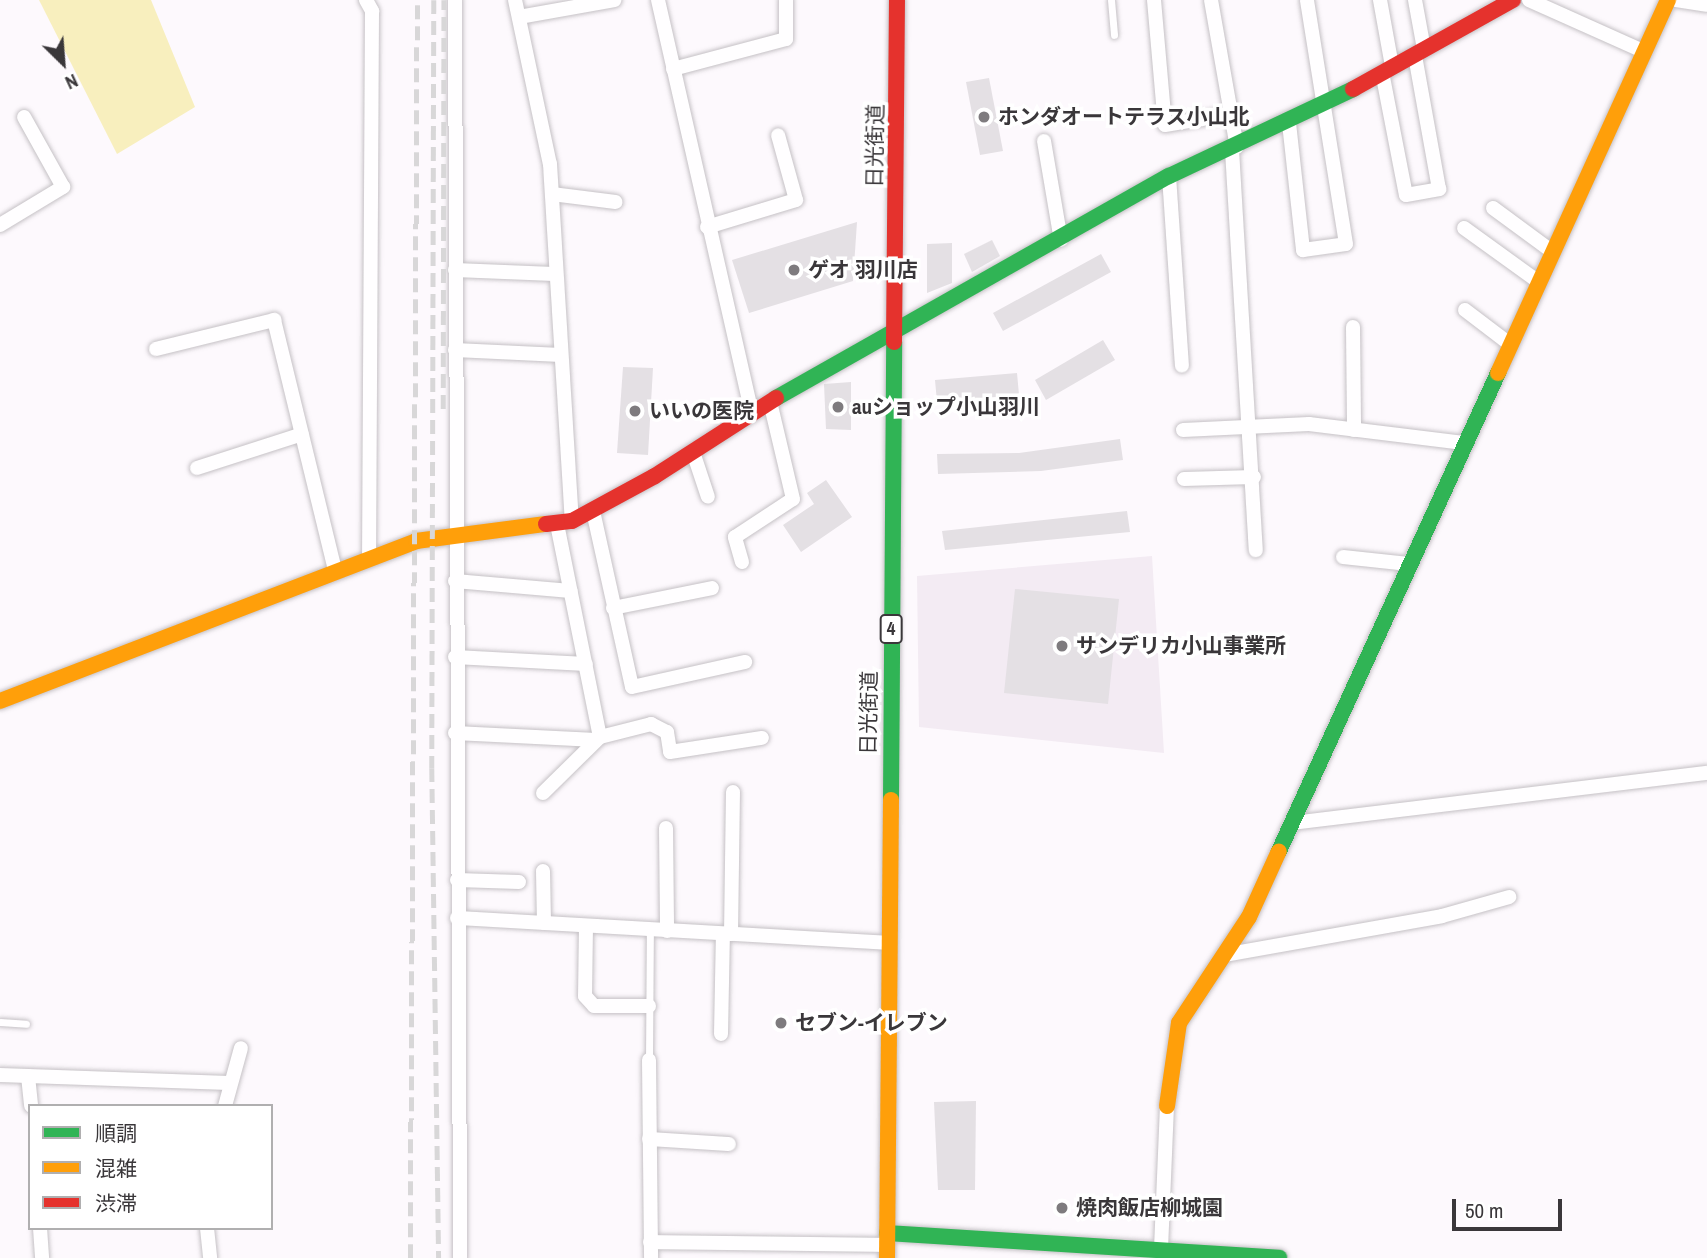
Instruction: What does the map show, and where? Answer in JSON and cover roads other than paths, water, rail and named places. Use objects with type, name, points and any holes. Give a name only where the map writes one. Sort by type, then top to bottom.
[{"type":"main road","name":"日光街道","points":[[887,1245],[897,0]]},
{"type":"main road","points":[[0,701],[369,558],[455,536],[564,522],[593,510],[693,452],[770,402],[1169,176],[1323,106],[1513,0]]},
{"type":"main road","points":[[1167,1106],[1179,1023],[1249,917],[1668,0]]},
{"type":"main road","points":[[887,1245],[1163,1252],[1279,1258]]},
{"type":"street","points":[[455,0],[455,733],[460,1258]]},
{"type":"street","points":[[515,0],[552,194],[554,274],[561,355],[564,522],[571,591],[598,739]]},
{"type":"street","points":[[519,17],[549,5],[614,0]]},
{"type":"street","points":[[673,69],[786,38],[786,0]]},
{"type":"street","points":[[1154,0],[1165,125],[1230,114]]},
{"type":"street","points":[[1210,0],[1234,148],[1253,430],[1256,550]]},
{"type":"street","points":[[1289,123],[1303,250],[1346,244],[1307,0]]},
{"type":"street","points":[[1380,0],[1387,69],[1406,195],[1439,189],[1419,52],[1415,0]]},
{"type":"street","points":[[1529,0],[1645,52]]},
{"type":"street","points":[[1676,0],[1707,5]]},
{"type":"street","points":[[663,1],[673,69],[707,228],[752,413]]},
{"type":"street","points":[[369,558],[370,4]]},
{"type":"street","points":[[0,225],[63,187],[23,117]]},
{"type":"street","points":[[707,228],[796,200],[778,135]]},
{"type":"street","points":[[1044,141],[1060,240]]},
{"type":"street","points":[[1169,176],[1182,366]]},
{"type":"street","points":[[552,194],[615,202]]},
{"type":"street","points":[[1493,208],[1553,252]]},
{"type":"street","points":[[1464,228],[1539,282]]},
{"type":"street","points":[[454,270],[554,274]]},
{"type":"street","points":[[1465,310],[1511,345]]},
{"type":"street","points":[[156,349],[274,320],[335,571]]},
{"type":"street","points":[[1353,327],[1354,430]]},
{"type":"street","points":[[455,350],[561,355]]},
{"type":"street","points":[[742,562],[735,537],[793,499],[770,402]]},
{"type":"street","points":[[1183,430],[1253,430],[1309,424],[1464,443]]},
{"type":"street","points":[[197,468],[302,435]]},
{"type":"street","points":[[693,452],[708,497]]},
{"type":"street","points":[[1184,480],[1254,477]]},
{"type":"street","points":[[593,510],[632,687],[745,662]]},
{"type":"street","points":[[1343,557],[1409,564]]},
{"type":"street","points":[[455,581],[571,591]]},
{"type":"street","points":[[613,608],[712,588]]},
{"type":"street","points":[[455,657],[586,664]]},
{"type":"street","points":[[455,733],[598,739],[651,724],[667,732],[670,752],[762,738]]},
{"type":"street","points":[[543,793],[598,739]]},
{"type":"street","points":[[1292,823],[1707,773]]},
{"type":"street","points":[[721,1034],[733,792]]},
{"type":"street","points":[[666,828],[667,931]]},
{"type":"street","points":[[543,871],[544,923]]},
{"type":"street","points":[[457,880],[519,882]]},
{"type":"street","points":[[1224,955],[1443,916],[1509,897]]},
{"type":"street","points":[[457,918],[888,943]]},
{"type":"street","points":[[586,926],[585,996],[594,1006],[649,1006]]},
{"type":"street","points":[[225,1104],[229,1083],[242,1048]]},
{"type":"street","points":[[649,1060],[651,1258]]},
{"type":"street","points":[[0,1075],[229,1083]]},
{"type":"street","points":[[28,1076],[31,1104]]},
{"type":"street","points":[[1163,1252],[1167,1106]]},
{"type":"street","points":[[649,1139],[729,1144]]},
{"type":"street","points":[[40,1230],[42,1258]]},
{"type":"street","points":[[207,1230],[210,1258]]},
{"type":"street","points":[[650,1242],[887,1245]]},
{"type":"lane","points":[[1111,0],[1114,35]]},
{"type":"lane","points":[[649,1060],[650,930]]},
{"type":"lane","points":[[0,1022],[26,1024]]},
{"type":"railway","points":[[410,1258],[417,0]]},
{"type":"railway","points":[[434,0],[432,768],[439,1258]]},
{"type":"railway","points":[[443,409],[444,0]]},
{"type":"place","name":"ホンダオートテラス小山北","points":[[984,117]]},
{"type":"place","name":"ゲオ 羽川店","points":[[794,270]]},
{"type":"place","name":"auショップ小山羽川","points":[[838,407]]},
{"type":"place","name":"いいの医院","points":[[635,411]]},
{"type":"place","name":"サンデリカ小山事業所","points":[[1062,646]]},
{"type":"place","name":"セブン-イレブン","points":[[781,1023]]},
{"type":"place","name":"焼肉飯店柳城園","points":[[1062,1208]]}]
